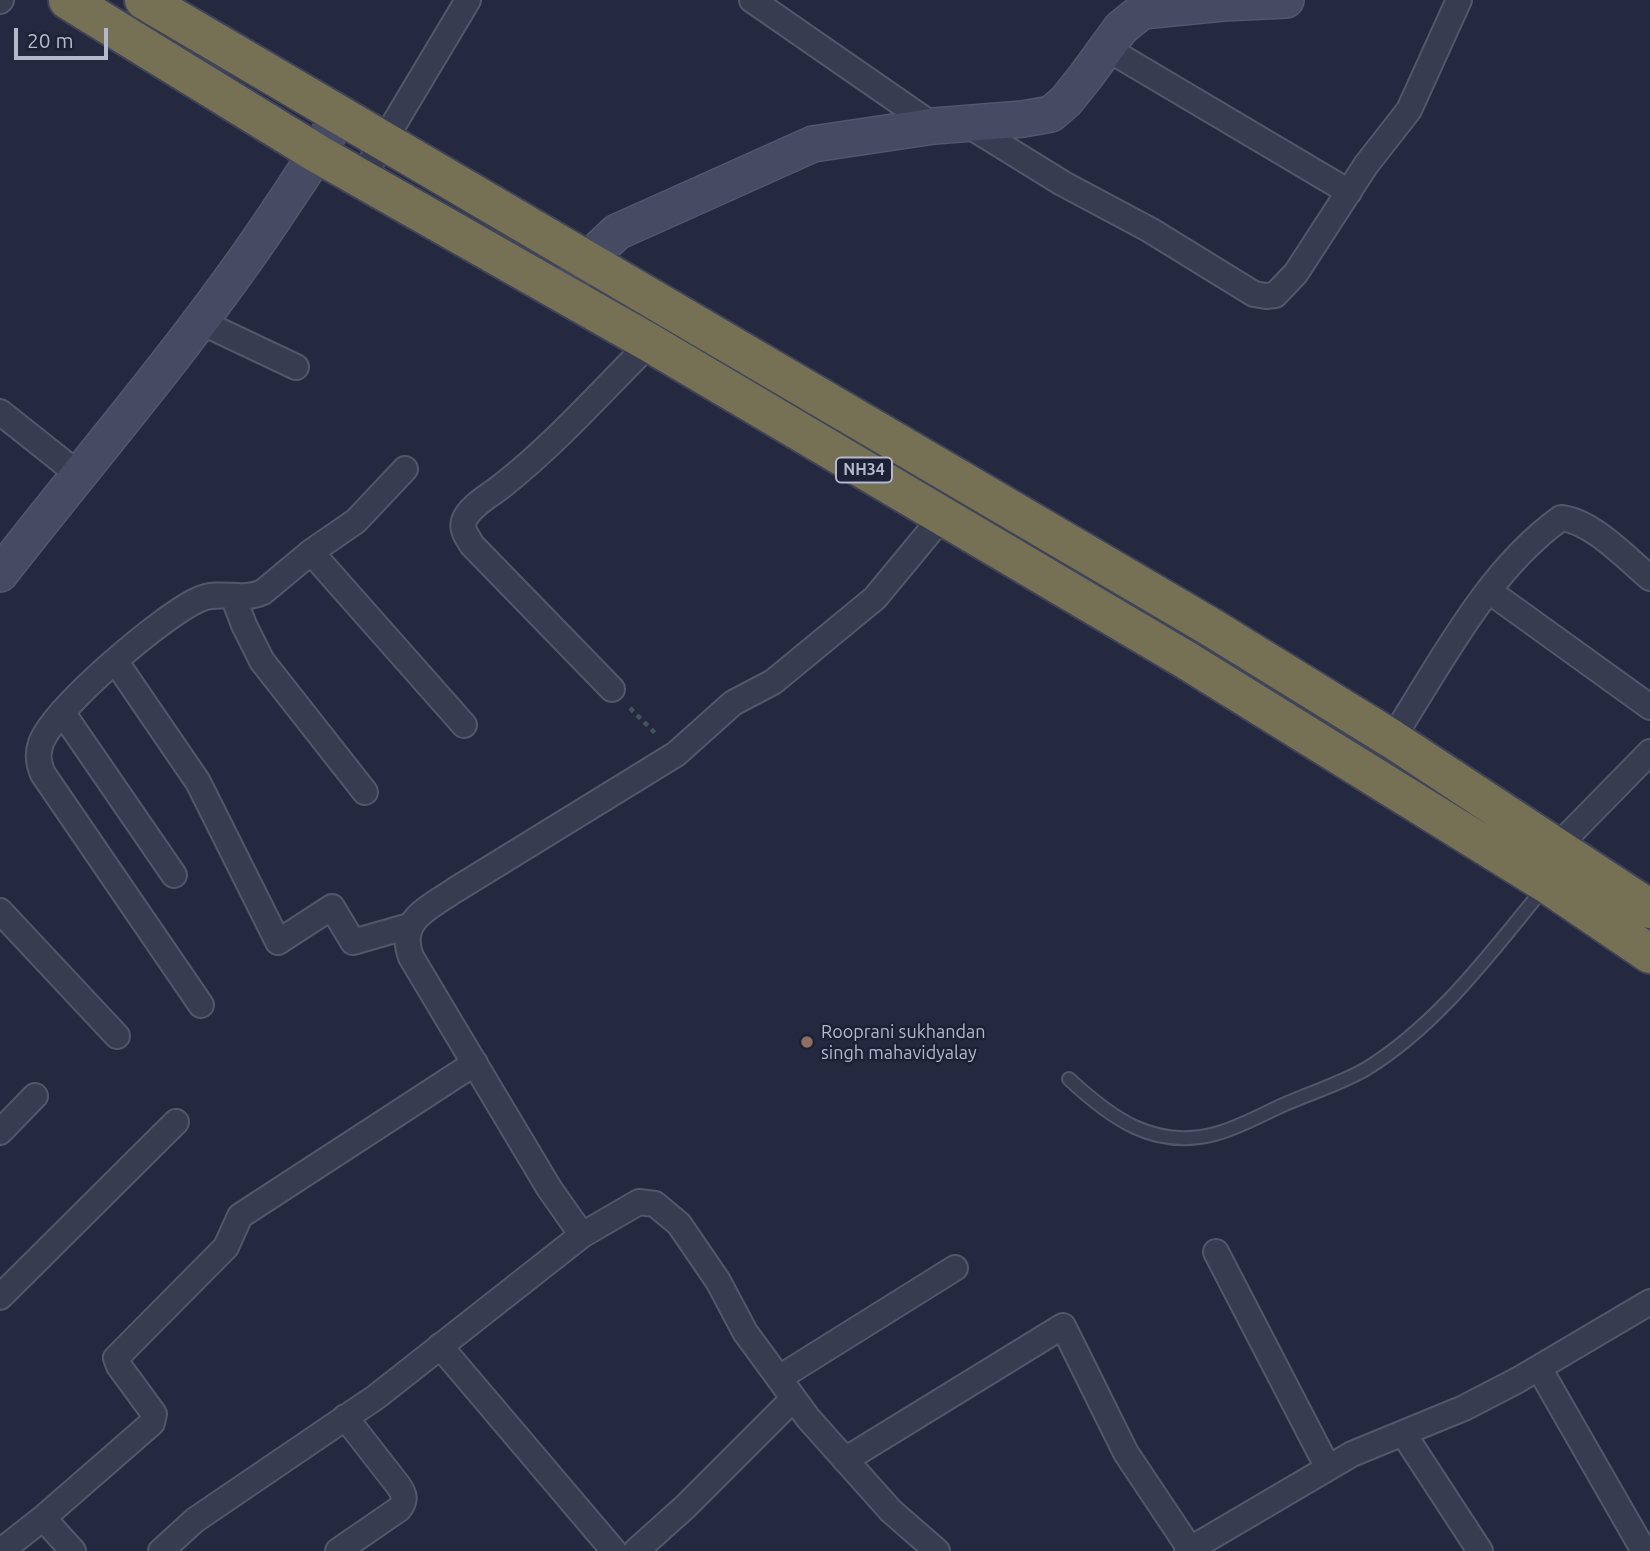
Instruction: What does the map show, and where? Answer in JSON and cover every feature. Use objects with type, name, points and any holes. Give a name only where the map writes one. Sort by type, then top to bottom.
[{"type":"highway","name":"NH34","points":[[68,0],[318,154],[650,343],[1185,660],[1548,884],[1650,954]]},
{"type":"highway","name":"NH34","points":[[144,0],[1209,626],[1392,738],[1650,909]]},
{"type":"highway","points":[[1185,660],[1209,626]]},
{"type":"street","points":[[362,179],[468,0]]},
{"type":"street","points":[[752,0],[950,124],[1150,230],[1254,294],[1266,296],[1275,295],[1296,273],[1366,165],[1409,110],[1460,0]]},
{"type":"street","points":[[563,294],[587,260],[617,232],[813,144],[950,124],[1023,119],[1051,114],[1073,93],[1137,5],[1286,0]]},
{"type":"street","points":[[1106,48],[1349,192]]},
{"type":"street","points":[[0,574],[201,323],[318,154],[339,116]]},
{"type":"street","points":[[201,323],[296,367]]},
{"type":"street","points":[[612,689],[472,545],[463,527],[464,520],[472,510],[520,471],[573,422],[650,343]]},
{"type":"street","points":[[0,412],[78,474]]},
{"type":"street","points":[[201,1005],[38,765],[38,752],[42,741],[51,724],[62,712],[158,624],[187,606],[213,595],[254,596],[263,592],[311,552],[356,521],[405,469]]},
{"type":"street","points":[[116,662],[198,782],[278,942],[332,907],[354,942],[409,926],[420,914],[455,890],[676,754],[733,703],[773,682],[875,598],[943,517]]},
{"type":"street","points":[[1392,738],[1489,591],[1527,545],[1561,518],[1575,519],[1588,527],[1650,578]]},
{"type":"street","points":[[311,552],[464,725]]},
{"type":"street","points":[[1489,591],[1650,707]]},
{"type":"street","points":[[233,596],[262,662],[365,792]]},
{"type":"street","points":[[62,712],[174,875]]},
{"type":"street","points":[[1558,846],[1650,752]]},
{"type":"street","points":[[0,911],[117,1036]]},
{"type":"street","points":[[409,926],[407,944],[411,957],[549,1188],[582,1235]]},
{"type":"street","points":[[1,1551],[152,1423],[152,1411],[116,1358],[226,1247],[240,1216],[475,1063]]},
{"type":"street","points":[[0,1132],[35,1096]]},
{"type":"street","points":[[0,1297],[176,1122]]},
{"type":"street","points":[[161,1551],[195,1520],[376,1397],[582,1235],[639,1202],[654,1204],[679,1224],[718,1281],[745,1332],[793,1399],[891,1511],[937,1551]]},
{"type":"street","points":[[1216,1252],[1328,1468]]},
{"type":"street","points":[[779,1378],[955,1268]]},
{"type":"street","points":[[845,1460],[1063,1326],[1126,1453],[1188,1550],[1352,1454],[1464,1408],[1539,1368],[1650,1302]]},
{"type":"street","points":[[440,1346],[614,1551]]},
{"type":"street","points":[[1539,1368],[1644,1551]]},
{"type":"street","points":[[636,1551],[685,1507],[793,1399]]},
{"type":"street","points":[[338,1551],[399,1509],[404,1502],[404,1494],[398,1485],[345,1418]]},
{"type":"street","points":[[1403,1433],[1480,1551]]},
{"type":"street","points":[[43,1518],[74,1551]]},
{"type":"lane","points":[[1069,1079],[1101,1109],[1137,1129],[1156,1136],[1182,1139],[1216,1134],[1362,1071],[1386,1056],[1429,1020],[1459,989],[1548,884]]},
{"type":"path","points":[[612,689],[676,754]]},
{"type":"place","name":"Rooprani sukhandan singh mahavidyalay","points":[[807,1042]]}]
